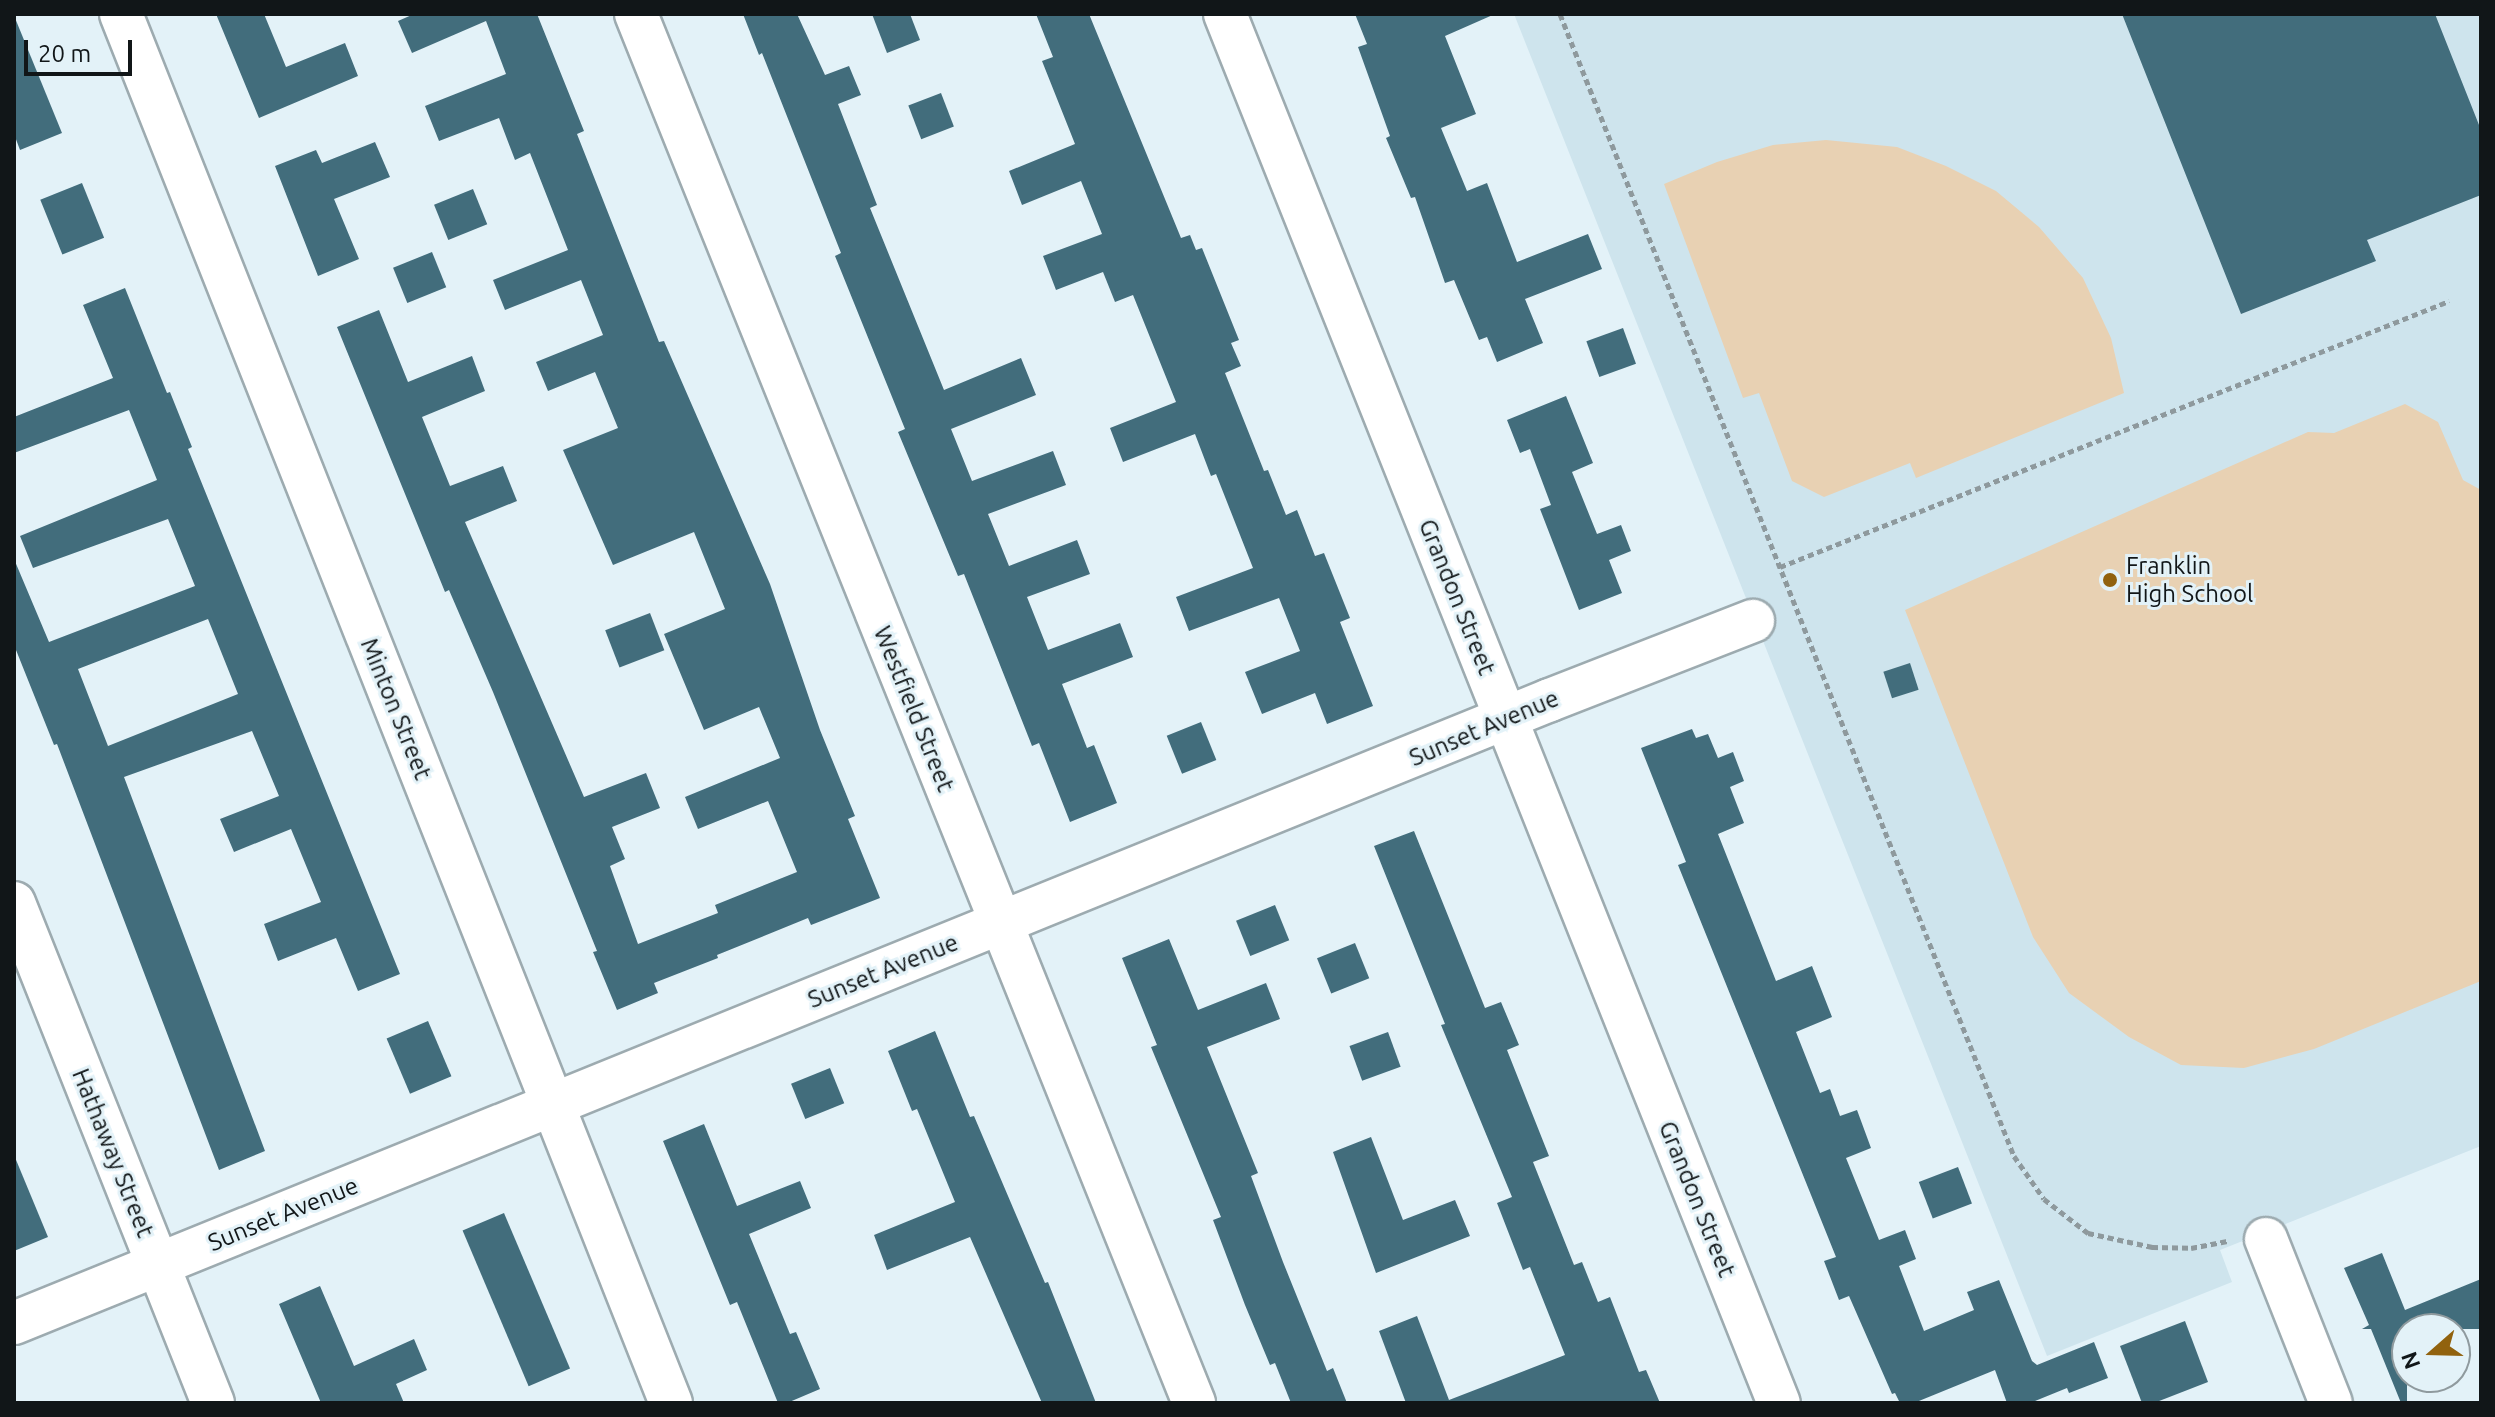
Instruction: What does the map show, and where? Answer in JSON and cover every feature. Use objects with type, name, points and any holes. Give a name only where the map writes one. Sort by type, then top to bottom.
[{"type":"street","name":"Minton Street","points":[[121,14],[671,1403]]},
{"type":"street","name":"Westfield Street","points":[[636,14],[1194,1403]]},
{"type":"street","name":"Grandon Street","points":[[1225,14],[1779,1403]]},
{"type":"street","name":"Sunset Avenue","points":[[14,1323],[1505,721],[1550,700],[1753,621]]},
{"type":"street","name":"Hathaway Street","points":[[14,903],[213,1403]]},
{"type":"street","points":[[2250,1247],[2331,1403]]},
{"type":"path","points":[[1560,14],[2014,1156],[2044,1199],[2088,1233],[2152,1247],[2191,1248],[2228,1241],[2250,1247]]},
{"type":"path","points":[[1780,567],[2449,301]]},
{"type":"shaded area","name":"Franklin High School","points":[[1514,14],[2481,14],[2481,1146],[2220,1250],[2232,1282],[2047,1356]]},
{"type":"shaded area","points":[[1826,140],[1897,147],[1946,166],[1996,191],[2039,227],[2083,278],[2111,338],[2124,393],[1916,478],[1910,463],[1824,497],[1792,481],[1759,393],[1743,398],[1664,184],[1717,162],[1773,145]]},
{"type":"shaded area","points":[[2405,404],[2438,422],[2463,480],[2481,490],[2481,981],[2314,1049],[2244,1068],[2181,1065],[2129,1037],[2069,993],[2033,937],[1905,610],[2308,432],[2334,433]]},
{"type":"building","points":[[216,14],[264,14],[286,67],[345,43],[358,76],[259,118]]},
{"type":"building","points":[[414,14],[537,14],[584,131],[577,134],[659,342],[664,341],[770,584],[820,730],[855,816],[848,819],[880,898],[811,925],[808,918],[717,955],[718,958],[654,983],[658,993],[617,1010],[593,952],[597,951],[493,692],[449,590],[445,592],[337,327],[379,310],[408,382],[472,356],[485,391],[422,417],[450,486],[503,466],[517,501],[465,522],[584,797],[646,773],[660,808],[612,827],[625,859],[610,866],[638,944],[718,913],[715,905],[797,872],[768,801],[698,829],[685,797],[780,758],[759,707],[704,730],[664,634],[725,609],[694,532],[613,565],[563,450],[618,428],[595,372],[548,391],[536,362],[603,335],[581,280],[505,310],[493,280],[568,250],[530,153],[515,160],[499,118],[439,141],[425,106],[506,74],[486,21],[412,53],[398,21]]},
{"type":"building","points":[[743,14],[797,14],[825,75],[849,66],[861,95],[838,104],[877,205],[870,208],[944,390],[1021,358],[1036,395],[951,429],[972,481],[1053,451],[1066,485],[988,514],[1009,566],[1077,540],[1090,574],[1027,597],[1048,650],[1120,623],[1133,657],[1062,684],[1087,748],[1094,745],[1117,803],[1070,822],[1039,743],[1032,746],[964,574],[958,576],[898,432],[905,429],[835,256],[841,253],[762,53],[759,55]]},
{"type":"building","points":[[872,14],[910,14],[920,40],[887,53]]},
{"type":"building","points":[[1036,14],[1089,14],[1181,238],[1190,235],[1196,250],[1202,248],[1239,340],[1231,343],[1241,366],[1225,373],[1264,471],[1268,470],[1286,515],[1297,510],[1315,556],[1324,553],[1350,618],[1340,622],[1373,706],[1327,724],[1315,693],[1262,714],[1245,672],[1300,651],[1279,598],[1189,631],[1176,597],[1253,568],[1216,474],[1211,476],[1195,434],[1123,462],[1110,428],[1176,402],[1133,295],[1115,302],[1103,272],[1056,290],[1043,256],[1102,234],[1081,181],[1022,205],[1009,171],[1075,144],[1042,61],[1053,57]]},
{"type":"building","points":[[1355,14],[1495,14],[1445,36],[1476,114],[1441,128],[1467,191],[1487,183],[1517,262],[1588,234],[1602,269],[1525,299],[1543,343],[1497,362],[1487,337],[1479,340],[1454,280],[1445,283],[1415,197],[1411,198],[1386,138],[1390,136],[1358,47],[1367,44]]},
{"type":"building","points":[[2122,14],[2435,14],[2481,130],[2481,195],[2367,240],[2376,261],[2241,314]]},
{"type":"building","points":[[15,18],[62,133],[20,150],[14,134]]},
{"type":"building","points":[[941,93],[954,127],[921,139],[908,106]]},
{"type":"building","points":[[375,142],[390,177],[334,199],[359,259],[318,276],[275,166],[316,150],[322,163]]},
{"type":"building","points":[[82,183],[104,238],[62,255],[40,200]]},
{"type":"building","points":[[473,189],[487,224],[448,240],[434,205]]},
{"type":"building","points":[[432,252],[446,287],[407,303],[393,268]]},
{"type":"building","points":[[125,288],[167,393],[170,392],[192,447],[188,449],[400,974],[358,991],[336,938],[278,961],[264,924],[321,902],[291,829],[234,852],[220,819],[279,796],[252,731],[124,777],[265,1151],[219,1170],[57,744],[54,745],[14,645],[14,559],[49,642],[195,586],[168,519],[33,568],[20,536],[157,480],[129,410],[14,453],[14,417],[113,378],[83,305]],"holes":[[[208,619],[238,694],[108,746],[78,669]]]},
{"type":"building","points":[[1623,328],[1636,364],[1599,377],[1586,341]]},
{"type":"building","points":[[1566,396],[1593,463],[1572,472],[1597,534],[1621,525],[1631,551],[1609,560],[1622,593],[1579,610],[1540,509],[1551,505],[1530,449],[1520,453],[1507,420]]},
{"type":"building","points":[[650,613],[664,650],[620,668],[605,630]]},
{"type":"building","points":[[1910,663],[1919,690],[1892,698],[1883,672]]},
{"type":"building","points":[[1201,722],[1216,760],[1182,774],[1167,736]]},
{"type":"building","points":[[1692,729],[1696,738],[1708,734],[1718,758],[1733,752],[1744,781],[1730,787],[1744,823],[1718,834],[1776,981],[1812,966],[1832,1017],[1796,1032],[1820,1093],[1830,1089],[1840,1116],[1857,1110],[1871,1148],[1846,1158],[1879,1240],[1905,1230],[1916,1259],[1899,1266],[1924,1331],[1974,1310],[1967,1292],[1999,1280],[2032,1361],[2037,1365],[2094,1342],[2108,1378],[2069,1393],[2067,1388],[2030,1403],[2007,1403],[1995,1370],[1914,1403],[1900,1403],[1895,1393],[1892,1394],[1849,1296],[1839,1300],[1824,1261],[1836,1257],[1678,865],[1686,862],[1641,748]]},
{"type":"building","points":[[1414,831],[1485,1008],[1501,1002],[1519,1045],[1507,1050],[1549,1156],[1533,1162],[1574,1265],[1582,1262],[1598,1302],[1610,1297],[1639,1372],[1646,1370],[1660,1403],[1406,1403],[1379,1331],[1417,1316],[1449,1400],[1565,1355],[1530,1267],[1523,1270],[1497,1203],[1512,1197],[1441,1025],[1445,1024],[1374,846]]},
{"type":"building","points":[[1275,905],[1289,940],[1250,956],[1236,921]]},
{"type":"building","points":[[1169,939],[1198,1010],[1266,983],[1280,1019],[1207,1047],[1258,1173],[1251,1176],[1283,1262],[1327,1371],[1333,1368],[1347,1403],[1291,1403],[1275,1363],[1270,1365],[1245,1305],[1213,1220],[1221,1217],[1151,1047],[1157,1045],[1122,958]]},
{"type":"building","points":[[1355,943],[1369,978],[1331,994],[1317,958]]},
{"type":"building","points":[[428,1021],[451,1076],[410,1094],[387,1039]]},
{"type":"building","points":[[935,1031],[970,1117],[974,1116],[1045,1283],[1048,1282],[1096,1403],[1042,1403],[970,1237],[887,1270],[874,1235],[955,1202],[917,1109],[912,1111],[888,1051]]},
{"type":"building","points":[[1388,1032],[1401,1067],[1362,1081],[1349,1046]]},
{"type":"building","points":[[830,1068],[844,1103],[805,1119],[791,1084]]},
{"type":"building","points":[[704,1124],[737,1206],[800,1181],[811,1208],[749,1234],[790,1334],[796,1332],[820,1389],[787,1403],[778,1403],[737,1302],[730,1305],[663,1141]]},
{"type":"building","points":[[1371,1137],[1403,1220],[1455,1200],[1470,1236],[1376,1273],[1333,1152]]},
{"type":"building","points":[[14,1155],[48,1237],[14,1251]]},
{"type":"building","points":[[1958,1167],[1972,1203],[1933,1218],[1919,1182]]},
{"type":"building","points":[[504,1213],[570,1369],[529,1386],[463,1231]]},
{"type":"building","points":[[2382,1253],[2405,1310],[2481,1279],[2481,1329],[2471,1329],[2471,1313],[2391,1313],[2391,1378],[2371,1329],[2362,1329],[2369,1325],[2344,1268]]},
{"type":"building","points":[[320,1286],[354,1366],[414,1339],[427,1370],[396,1384],[404,1403],[321,1403],[279,1304]]},
{"type":"building","points":[[2185,1321],[2208,1382],[2154,1403],[2142,1403],[2120,1346]]},
{"type":"building","points":[[2397,1393],[2407,1393],[2407,1403],[2401,1403]]},
{"type":"place","name":"Franklin High School","points":[[2110,580]]}]
